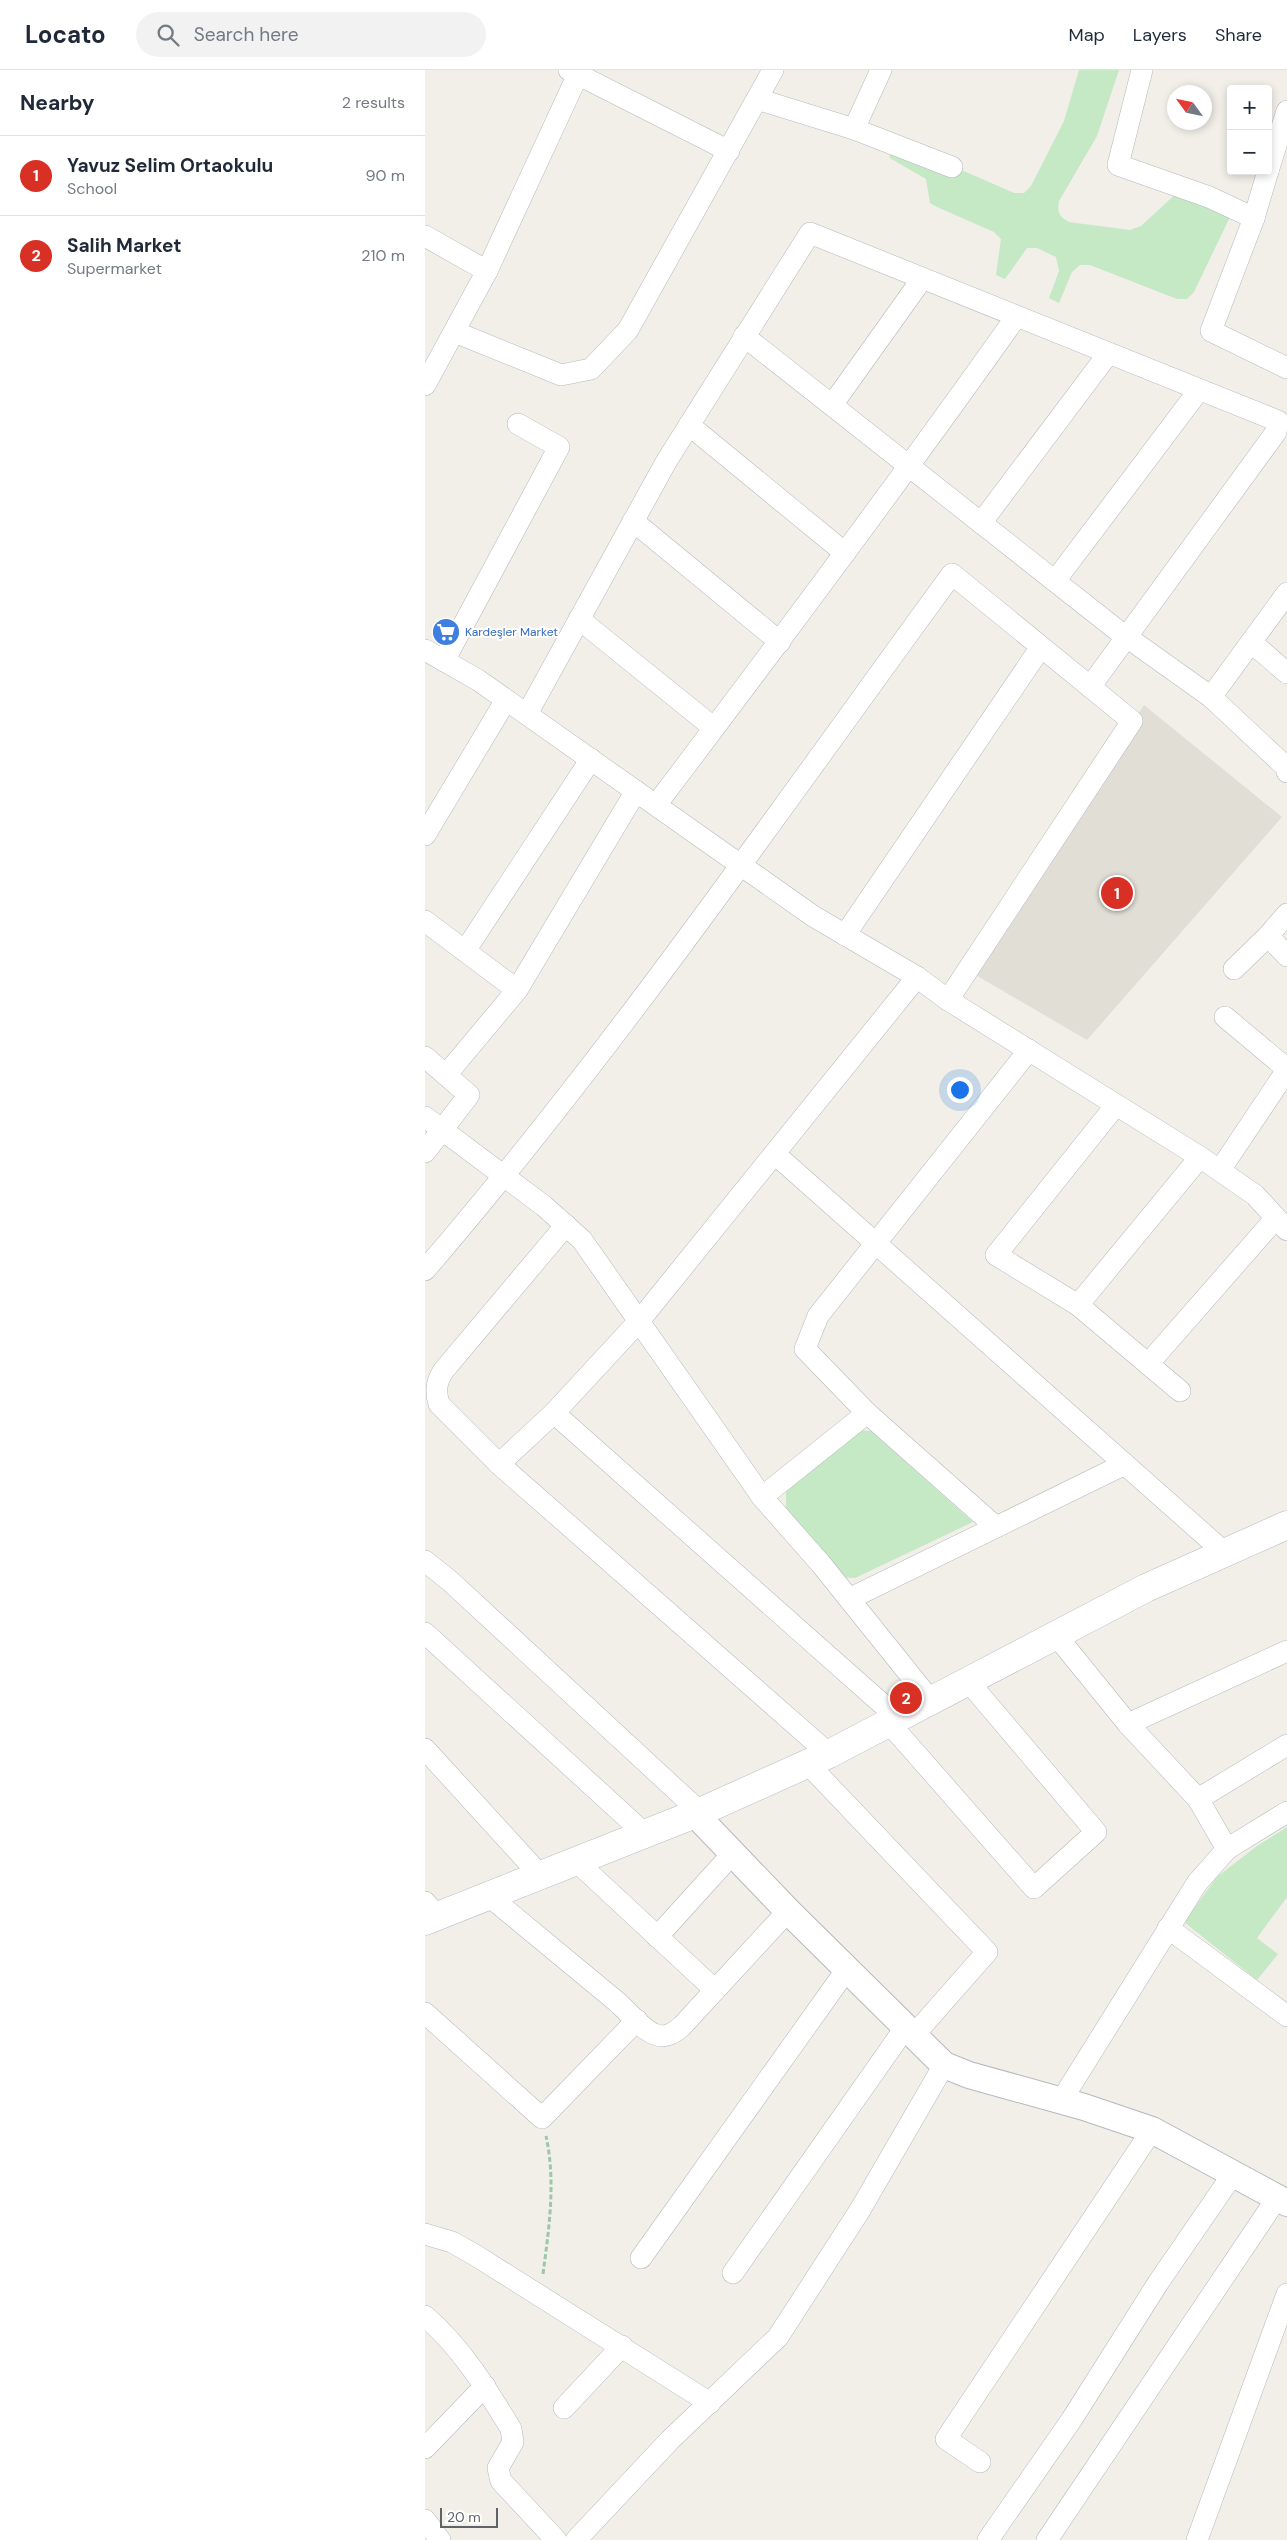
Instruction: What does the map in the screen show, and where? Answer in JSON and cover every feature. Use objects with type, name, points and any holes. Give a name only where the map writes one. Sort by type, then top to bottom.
[{"type":"main road","points":[[429,1913],[489,1896],[698,1813],[818,1758],[894,1720],[967,1680],[1146,1588],[1287,1525]]},
{"type":"street","points":[[455,332],[561,375],[591,369],[628,330],[773,70]]},
{"type":"street","points":[[854,129],[881,70]]},
{"type":"street","points":[[1141,70],[1118,165],[1209,197],[1253,218]]},
{"type":"street","points":[[425,386],[487,271],[576,72],[729,151]]},
{"type":"street","points":[[757,99],[854,129],[952,167]]},
{"type":"street","points":[[1272,158],[1287,111]]},
{"type":"street","points":[[1267,175],[1253,218],[1211,331],[1287,368]]},
{"type":"street","points":[[527,714],[633,521],[689,425],[810,233],[1278,421],[1281,424],[1091,687]]},
{"type":"street","points":[[425,236],[487,271]]},
{"type":"street","points":[[832,406],[922,279]]},
{"type":"street","points":[[655,804],[780,642],[910,466],[1016,317]]},
{"type":"street","points":[[744,336],[1127,637],[1211,697],[1286,767],[1287,772]]},
{"type":"street","points":[[981,523],[1108,354]]},
{"type":"street","points":[[1055,581],[1199,390]]},
{"type":"street","points":[[444,661],[559,447],[517,424]]},
{"type":"street","points":[[689,425],[845,553]]},
{"type":"street","points":[[633,521],[780,642]]},
{"type":"street","points":[[425,1270],[505,1176],[579,1083],[952,574],[1132,721],[948,1000]]},
{"type":"street","points":[[1211,697],[1287,593]]},
{"type":"street","points":[[579,619],[714,728]]},
{"type":"street","points":[[1251,642],[1287,673]]},
{"type":"street","points":[[845,936],[1041,647]]},
{"type":"street","points":[[425,650],[478,680],[845,936],[917,977],[948,1000],[1200,1157],[1255,1195],[1284,1225],[1148,1364]]},
{"type":"street","points":[[425,834],[506,700]]},
{"type":"street","points":[[465,951],[591,759]]},
{"type":"street","points":[[446,1076],[517,990],[636,791]]},
{"type":"street","points":[[1234,969],[1268,936],[1287,914]]},
{"type":"street","points":[[425,922],[517,990]]},
{"type":"street","points":[[1268,936],[1287,956]]},
{"type":"street","points":[[499,1464],[553,1413],[640,1320],[917,977]]},
{"type":"street","points":[[1219,1170],[1287,1069],[1225,1017]]},
{"type":"street","points":[[996,1527],[867,1413],[805,1349],[818,1316],[1029,1050]]},
{"type":"street","points":[[425,1057],[469,1095],[425,1152]]},
{"type":"street","points":[[1116,1105],[996,1255],[1077,1305],[1180,1391]]},
{"type":"street","points":[[425,1117],[441,1131],[505,1176],[566,1225],[599,1262],[762,1497],[849,1599],[931,1701]]},
{"type":"street","points":[[775,1154],[1225,1553]]},
{"type":"street","points":[[1077,1305],[1200,1157]]},
{"type":"street","points":[[566,1225],[443,1370],[437,1382],[439,1404],[499,1464],[818,1758],[987,1952],[909,2031],[733,2272]]},
{"type":"street","points":[[553,1413],[894,1720],[1034,1888],[1097,1832],[967,1680]]},
{"type":"street","points":[[762,1497],[867,1413]]},
{"type":"street","points":[[849,1599],[1125,1464]]},
{"type":"street","points":[[425,1561],[450,1581],[698,1813],[788,1911],[944,2065],[969,2075],[1061,2101],[1152,2130],[1282,2200],[1047,2540]]},
{"type":"street","points":[[425,1633],[645,1834]]},
{"type":"street","points":[[1055,1634],[1128,1724],[1198,1799],[1227,1848]]},
{"type":"street","points":[[1128,1724],[1287,1651]]},
{"type":"street","points":[[1198,1799],[1287,1744]]},
{"type":"street","points":[[425,1749],[540,1875]]},
{"type":"street","points":[[1061,2101],[1167,1928],[1197,1884],[1227,1848],[1287,1812]]},
{"type":"street","points":[[657,1937],[734,1852]]},
{"type":"street","points":[[576,1861],[715,1990]]},
{"type":"street","points":[[489,1896],[654,2034],[664,2036],[673,2034],[788,1911]]},
{"type":"street","points":[[1167,1928],[1287,2016]]},
{"type":"street","points":[[641,2258],[847,1970]]},
{"type":"street","points":[[425,2013],[543,2118],[637,2020]]},
{"type":"street","points":[[576,2540],[709,2403],[778,2337],[860,2210],[944,2065]]},
{"type":"street","points":[[980,2462],[946,2440],[1152,2130]]},
{"type":"street","points":[[988,2540],[1072,2419],[1158,2283],[1233,2174]]},
{"type":"street","points":[[425,2234],[452,2242],[539,2297],[622,2346],[709,2403]]},
{"type":"street","points":[[1197,2540],[1287,2294]]},
{"type":"street","points":[[425,2316],[445,2333],[464,2356],[511,2429],[513,2436],[510,2447],[498,2468],[501,2482],[556,2540]]},
{"type":"street","points":[[564,2408],[622,2346]]},
{"type":"street","points":[[425,2448],[485,2386]]},
{"type":"street","points":[[425,2520],[440,2540]]},
{"type":"path","points":[[539,2297],[551,2195],[550,2155],[543,2118]]},
{"type":"shaded area","points":[[1144,705],[1282,817],[1087,1040],[967,970]]},
{"type":"green space","points":[[1079,70],[1119,70],[1097,136],[1059,201],[1059,214],[1069,222],[1130,230],[1141,226],[1180,190],[1230,211],[1229,219],[1194,292],[1187,299],[1177,299],[1090,265],[1080,265],[1072,272],[1059,303],[1049,298],[1059,271],[1056,257],[1037,248],[1027,248],[1005,279],[996,275],[1001,239],[994,232],[930,203],[926,179],[890,158],[886,137],[1014,193],[1024,193],[1031,186],[1064,121]]},
{"type":"green space","points":[[858,1430],[871,1431],[973,1522],[855,1578],[835,1577],[786,1514],[786,1490]]},
{"type":"green space","points":[[1287,1827],[1287,1897],[1257,1938],[1278,1954],[1257,1980],[1184,1922],[1217,1877],[1257,1846]]},
{"type":"place","name":"Kardeşler Market","points":[[446,632]]},
{"type":"place","name":"Yavuz Selim Ortaokulu","points":[[1117,893]]},
{"type":"place","name":"Salih Market","points":[[906,1698]]}]
